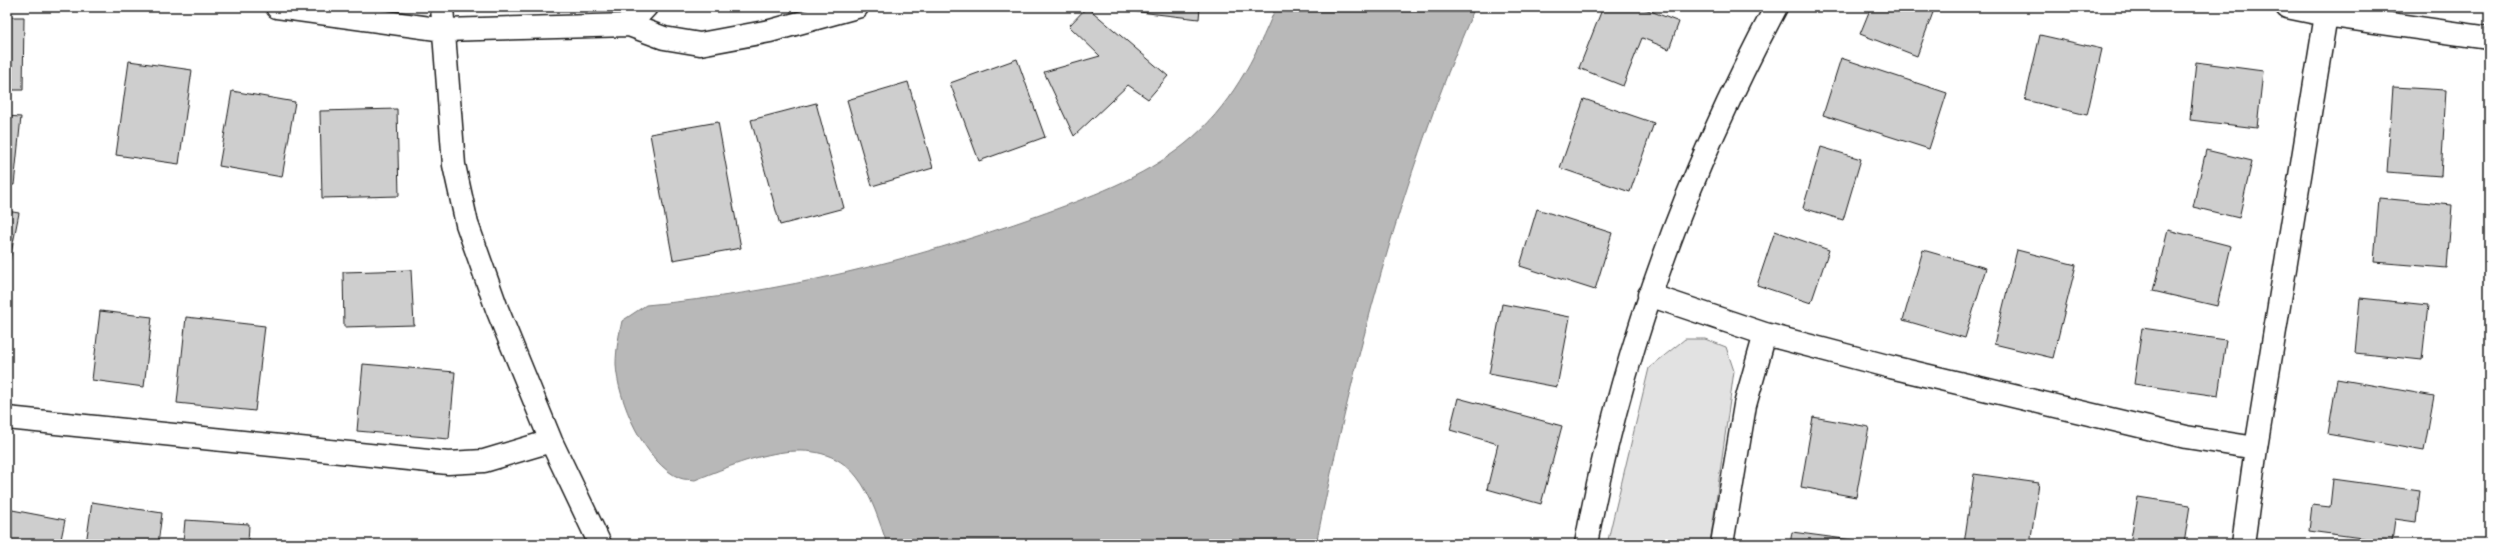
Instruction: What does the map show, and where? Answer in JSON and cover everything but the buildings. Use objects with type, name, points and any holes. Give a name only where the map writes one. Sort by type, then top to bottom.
[{"type":"street","points":[[277,7],[444,30],[629,25],[664,38],[700,44],[770,31],[857,7]]},
{"type":"street","points":[[442,7],[454,165],[467,224],[497,309],[551,441],[600,544]]},
{"type":"street","points":[[629,25],[646,7]]},
{"type":"street","points":[[1586,544],[1596,495],[1649,295],[1699,166],[1776,7]]},
{"type":"street","points":[[2288,7],[2326,15],[2489,38]]},
{"type":"street","points":[[2243,544],[2256,448],[2326,15]]},
{"type":"street","points":[[1649,295],[1765,334],[2186,437],[2256,448]]},
{"type":"street","points":[[1722,544],[1745,405],[1765,334]]},
{"type":"street","points":[[7,418],[448,463],[484,461],[551,441]]},
{"type":"shaded area","points":[[1276,7],[1475,7],[1448,72],[1424,138],[1382,271],[1346,407],[1316,544],[887,544],[875,509],[867,492],[857,477],[841,462],[822,454],[801,451],[779,453],[735,464],[695,480],[682,479],[667,471],[655,459],[645,445],[627,412],[618,378],[616,364],[622,321],[646,305],[696,300],[746,292],[844,273],[893,261],[989,232],[1056,209],[1133,177],[1169,156],[1185,144],[1215,115],[1240,81],[1259,45]]},
{"type":"shaded area","points":[[1685,339],[1705,339],[1726,347],[1734,371],[1710,544],[1607,544],[1649,368]]}]
